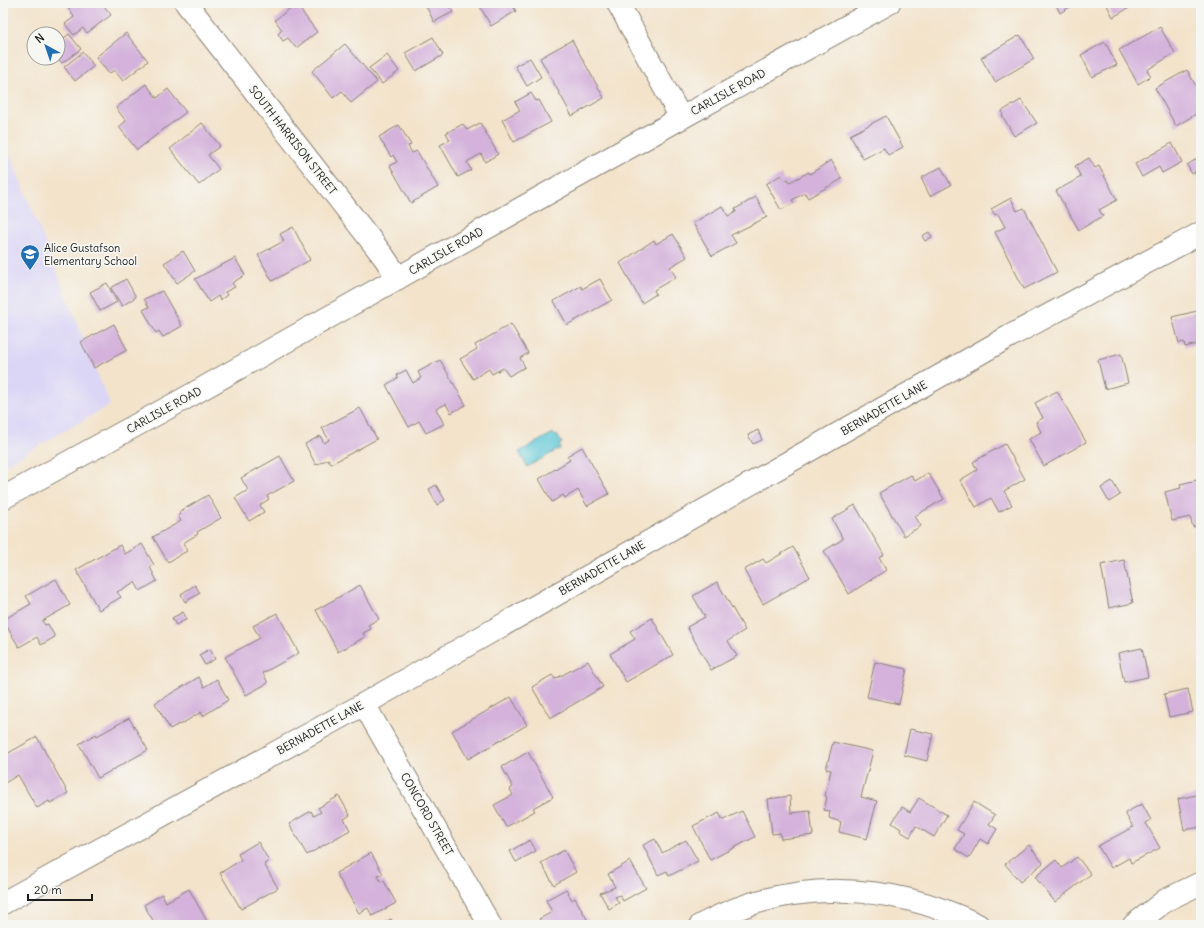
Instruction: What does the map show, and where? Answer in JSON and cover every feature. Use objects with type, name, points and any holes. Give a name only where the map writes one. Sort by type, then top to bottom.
[{"type":"street","name":"SOUTH HARRISON STREET","points":[[186,3],[384,257],[398,278]]},
{"type":"street","points":[[618,3],[681,118]]},
{"type":"street","name":"CARLISLE ROAD","points":[[3,498],[184,399],[681,118],[889,3]]},
{"type":"street","name":"BERNADETTE LANE","points":[[3,903],[364,704],[1003,340],[1201,233]]},
{"type":"street","name":"CONCORD STREET","points":[[364,704],[490,925]]},
{"type":"street","points":[[1134,925],[1166,900],[1201,883]]},
{"type":"street","points":[[701,925],[749,904],[797,893],[843,890],[896,896],[951,911],[978,925]]},
{"type":"shaded area","name":"Alice Gustafson Elementary School","points":[[3,137],[110,405],[3,466]]},
{"type":"water","points":[[553,433],[554,436],[557,435],[562,443],[559,445],[561,448],[527,467],[519,452]]},
{"type":"building","points":[[65,3],[102,3],[111,15],[87,33],[83,28],[74,35],[65,24],[74,17]]},
{"type":"building","points":[[448,3],[453,12],[434,22],[425,4]]},
{"type":"building","points":[[478,3],[511,3],[516,11],[491,26]]},
{"type":"building","points":[[1055,3],[1072,3],[1073,5],[1060,13]]},
{"type":"building","points":[[1106,3],[1138,3],[1113,17]]},
{"type":"building","points":[[296,4],[317,32],[296,48],[288,38],[283,41],[278,34],[282,30],[275,20]]},
{"type":"building","points":[[1160,27],[1175,53],[1147,70],[1151,76],[1138,84],[1119,50]]},
{"type":"building","points":[[126,33],[148,61],[123,81],[114,70],[109,74],[96,57]]},
{"type":"building","points":[[69,34],[81,49],[66,60],[66,36]]},
{"type":"building","points":[[1020,35],[1034,59],[995,82],[981,58]]},
{"type":"building","points":[[433,37],[443,55],[416,71],[405,53]]},
{"type":"building","points":[[572,40],[604,98],[572,116],[540,58]]},
{"type":"building","points":[[1105,42],[1117,65],[1092,77],[1081,55]]},
{"type":"building","points":[[345,44],[377,82],[351,103],[342,91],[333,98],[312,71]]},
{"type":"building","points":[[83,52],[94,66],[75,81],[64,67]]},
{"type":"building","points":[[387,55],[399,71],[382,84],[369,68]]},
{"type":"building","points":[[530,58],[541,77],[527,86],[515,66]]},
{"type":"building","points":[[1187,70],[1200,93],[1195,96],[1201,107],[1201,111],[1176,126],[1155,88]]},
{"type":"building","points":[[146,84],[157,98],[168,89],[186,112],[137,150],[119,127],[126,121],[116,108]]},
{"type":"building","points":[[531,93],[536,101],[539,100],[551,122],[514,142],[502,120],[520,110],[515,102]]},
{"type":"building","points":[[1021,100],[1037,123],[1014,136],[1002,115],[1002,111]]},
{"type":"building","points":[[886,116],[903,147],[888,155],[884,148],[863,159],[850,135]]},
{"type":"building","points":[[202,123],[220,146],[208,155],[219,169],[199,185],[170,149]]},
{"type":"building","points":[[480,123],[498,154],[485,162],[481,154],[467,162],[471,170],[458,177],[440,145],[450,140],[446,133],[463,124],[467,130]]},
{"type":"building","points":[[399,125],[411,145],[408,146],[412,153],[417,151],[438,187],[411,203],[390,166],[397,162],[393,155],[391,157],[379,137]]},
{"type":"building","points":[[1172,143],[1182,162],[1162,173],[1159,167],[1142,177],[1135,164]]},
{"type":"building","points":[[1201,156],[1201,182],[1195,172],[1192,174],[1187,165]]},
{"type":"building","points":[[1089,158],[1095,168],[1099,166],[1117,200],[1099,210],[1103,216],[1079,230],[1056,191],[1081,177],[1075,166]]},
{"type":"building","points":[[831,160],[842,179],[808,198],[805,193],[792,200],[794,203],[781,210],[766,184],[781,175],[784,181],[788,179],[790,182],[809,172],[810,174]]},
{"type":"building","points":[[941,167],[951,185],[930,196],[921,178]]},
{"type":"building","points":[[756,197],[767,217],[731,235],[736,243],[712,256],[693,223],[722,206],[728,216],[736,212],[735,209]]},
{"type":"building","points":[[1011,198],[1017,211],[1024,208],[1057,272],[1024,289],[995,232],[1005,227],[998,214],[995,215],[991,209]]},
{"type":"building","points":[[293,227],[310,260],[272,281],[258,255],[284,241],[280,234]]},
{"type":"building","points":[[929,232],[932,237],[925,241],[922,236]]},
{"type":"building","points":[[673,234],[687,257],[670,267],[676,277],[654,290],[656,294],[642,303],[620,263],[654,240],[656,244]]},
{"type":"building","points":[[183,251],[195,271],[177,283],[164,263]]},
{"type":"building","points":[[235,258],[245,275],[232,283],[235,287],[225,292],[227,295],[220,300],[218,296],[209,302],[195,279]]},
{"type":"building","points":[[126,279],[136,297],[122,306],[111,288]]},
{"type":"building","points":[[600,279],[612,300],[567,325],[554,301],[581,286],[582,289]]},
{"type":"building","points":[[107,283],[117,302],[100,311],[90,292]]},
{"type":"building","points":[[162,291],[182,326],[163,337],[159,331],[156,333],[143,310],[149,307],[144,299]]},
{"type":"building","points":[[1201,310],[1201,343],[1185,347],[1184,342],[1179,343],[1172,317]]},
{"type":"building","points":[[114,324],[127,350],[94,368],[81,342]]},
{"type":"building","points":[[511,324],[528,353],[520,358],[525,367],[509,376],[503,368],[492,374],[489,369],[473,379],[460,359],[477,349],[475,345]]},
{"type":"building","points":[[1121,354],[1128,383],[1105,389],[1098,360]]},
{"type":"building","points":[[440,360],[466,405],[451,413],[446,404],[436,409],[444,424],[426,433],[419,421],[409,427],[386,385],[398,378],[397,375],[406,370],[413,383],[421,378],[418,372]]},
{"type":"building","points":[[1057,391],[1086,442],[1044,466],[1029,439],[1041,432],[1036,422],[1043,418],[1035,403]]},
{"type":"building","points":[[360,408],[377,439],[331,464],[328,459],[316,465],[305,444],[320,436],[324,443],[329,440],[322,428]]},
{"type":"building","points":[[758,430],[762,440],[753,444],[748,435]]},
{"type":"building","points":[[1005,444],[1025,479],[1004,491],[1012,505],[999,512],[991,498],[976,507],[960,480],[977,470],[973,462]]},
{"type":"building","points":[[582,447],[609,494],[587,506],[578,490],[565,498],[563,495],[552,502],[539,479],[570,460],[567,456]]},
{"type":"building","points":[[280,456],[294,481],[267,496],[269,499],[260,505],[264,512],[249,521],[235,498],[248,490],[241,478]]},
{"type":"building","points":[[928,473],[944,499],[915,516],[921,526],[904,536],[879,493],[911,475],[915,481]]},
{"type":"building","points":[[1201,479],[1201,525],[1193,527],[1190,517],[1172,521],[1165,492],[1181,488],[1180,484]]},
{"type":"building","points":[[1112,481],[1120,495],[1109,502],[1101,488]]},
{"type":"building","points":[[436,485],[445,500],[437,505],[429,489]]},
{"type":"building","points":[[208,495],[221,518],[197,532],[198,534],[183,543],[187,551],[168,562],[153,537],[181,521],[178,516],[180,514],[179,512]]},
{"type":"building","points":[[855,505],[884,555],[879,558],[886,570],[849,594],[824,551],[843,539],[832,519]]},
{"type":"building","points":[[142,544],[154,565],[150,567],[157,581],[140,591],[135,582],[117,592],[121,597],[99,610],[76,570],[120,545],[125,554]]},
{"type":"building","points":[[793,547],[810,577],[763,604],[744,570],[763,559],[766,563]]},
{"type":"building","points":[[1124,560],[1133,603],[1109,608],[1101,565]]},
{"type":"building","points":[[56,579],[70,605],[42,621],[45,625],[48,624],[55,637],[41,645],[37,637],[19,647],[3,620],[31,604],[26,596]]},
{"type":"building","points":[[717,582],[745,630],[728,641],[737,656],[711,670],[687,627],[705,617],[693,596]]},
{"type":"building","points":[[195,585],[200,593],[185,602],[181,594]]},
{"type":"building","points":[[360,585],[379,619],[368,625],[371,629],[363,633],[365,637],[338,652],[316,610]]},
{"type":"building","points":[[183,612],[187,619],[176,625],[172,618]]},
{"type":"building","points":[[277,613],[299,653],[263,673],[268,683],[246,695],[225,657],[260,638],[253,626]]},
{"type":"building","points":[[652,618],[673,655],[626,682],[610,654],[635,639],[630,631]]},
{"type":"building","points":[[1142,648],[1148,677],[1124,682],[1118,653]]},
{"type":"building","points":[[210,649],[215,659],[205,665],[199,655]]},
{"type":"building","points":[[588,661],[603,687],[550,718],[532,687],[552,675],[555,679]]},
{"type":"building","points":[[875,662],[907,669],[899,704],[867,697]]},
{"type":"building","points":[[199,677],[204,687],[217,679],[228,700],[203,716],[201,712],[180,725],[179,724],[170,729],[155,703]]},
{"type":"building","points":[[1188,689],[1193,712],[1169,717],[1164,694]]},
{"type":"building","points":[[511,697],[527,725],[468,759],[452,731]]},
{"type":"building","points":[[129,718],[148,750],[98,778],[79,744],[96,734],[97,736]]},
{"type":"building","points":[[910,729],[933,734],[927,761],[904,755]]},
{"type":"building","points":[[37,737],[68,793],[37,808],[18,775],[3,784],[3,756]]},
{"type":"building","points":[[833,742],[873,751],[861,797],[877,801],[867,839],[839,832],[841,822],[829,818],[830,811],[824,810],[827,797],[825,796],[831,770],[826,769]]},
{"type":"building","points":[[528,752],[553,797],[533,808],[535,811],[506,827],[494,805],[513,795],[510,789],[513,787],[502,767]]},
{"type":"building","points":[[1201,794],[1201,827],[1184,830],[1178,799]]},
{"type":"building","points":[[339,796],[350,815],[344,819],[350,830],[307,855],[289,824],[311,811],[314,816],[321,812],[318,808]]},
{"type":"building","points":[[790,796],[791,813],[810,811],[813,835],[781,839],[780,833],[772,834],[768,799]]},
{"type":"building","points":[[919,798],[947,815],[934,837],[916,826],[910,837],[900,831],[901,829],[892,823],[902,807],[910,812]]},
{"type":"building","points":[[974,802],[995,815],[989,824],[997,829],[988,844],[980,839],[969,858],[955,849],[964,834],[957,830]]},
{"type":"building","points":[[1142,804],[1151,820],[1146,823],[1160,848],[1131,863],[1129,858],[1111,868],[1098,846],[1133,827],[1125,813]]},
{"type":"building","points":[[742,811],[755,837],[710,860],[693,826],[719,813],[723,820]]},
{"type":"building","points":[[655,839],[662,853],[686,840],[698,861],[669,876],[667,871],[658,875],[643,845]]},
{"type":"building","points":[[530,840],[536,851],[516,862],[510,851]]},
{"type":"building","points":[[258,842],[269,861],[264,864],[278,888],[241,909],[220,873],[241,860],[238,854]]},
{"type":"building","points":[[1029,845],[1043,863],[1020,882],[1005,864]]},
{"type":"building","points":[[564,850],[576,872],[554,885],[541,863]]},
{"type":"building","points":[[371,853],[383,874],[378,876],[381,882],[384,881],[396,903],[372,916],[368,908],[359,913],[336,873]]},
{"type":"building","points":[[1077,857],[1091,874],[1055,902],[1035,877],[1056,860],[1062,868]]},
{"type":"building","points":[[630,861],[646,888],[623,901],[620,895],[615,897],[619,903],[609,909],[600,893],[615,887],[608,874]]},
{"type":"building","points":[[189,889],[209,925],[161,925],[159,921],[155,924],[144,905],[162,894],[166,902]]},
{"type":"building","points":[[566,889],[572,900],[575,898],[588,921],[585,922],[586,925],[543,925],[539,919],[552,912],[546,900]]},
{"type":"building","points":[[391,919],[395,925],[381,925]]},
{"type":"place","name":"Alice Gustafson Elementary School","points":[[30,271]]}]
